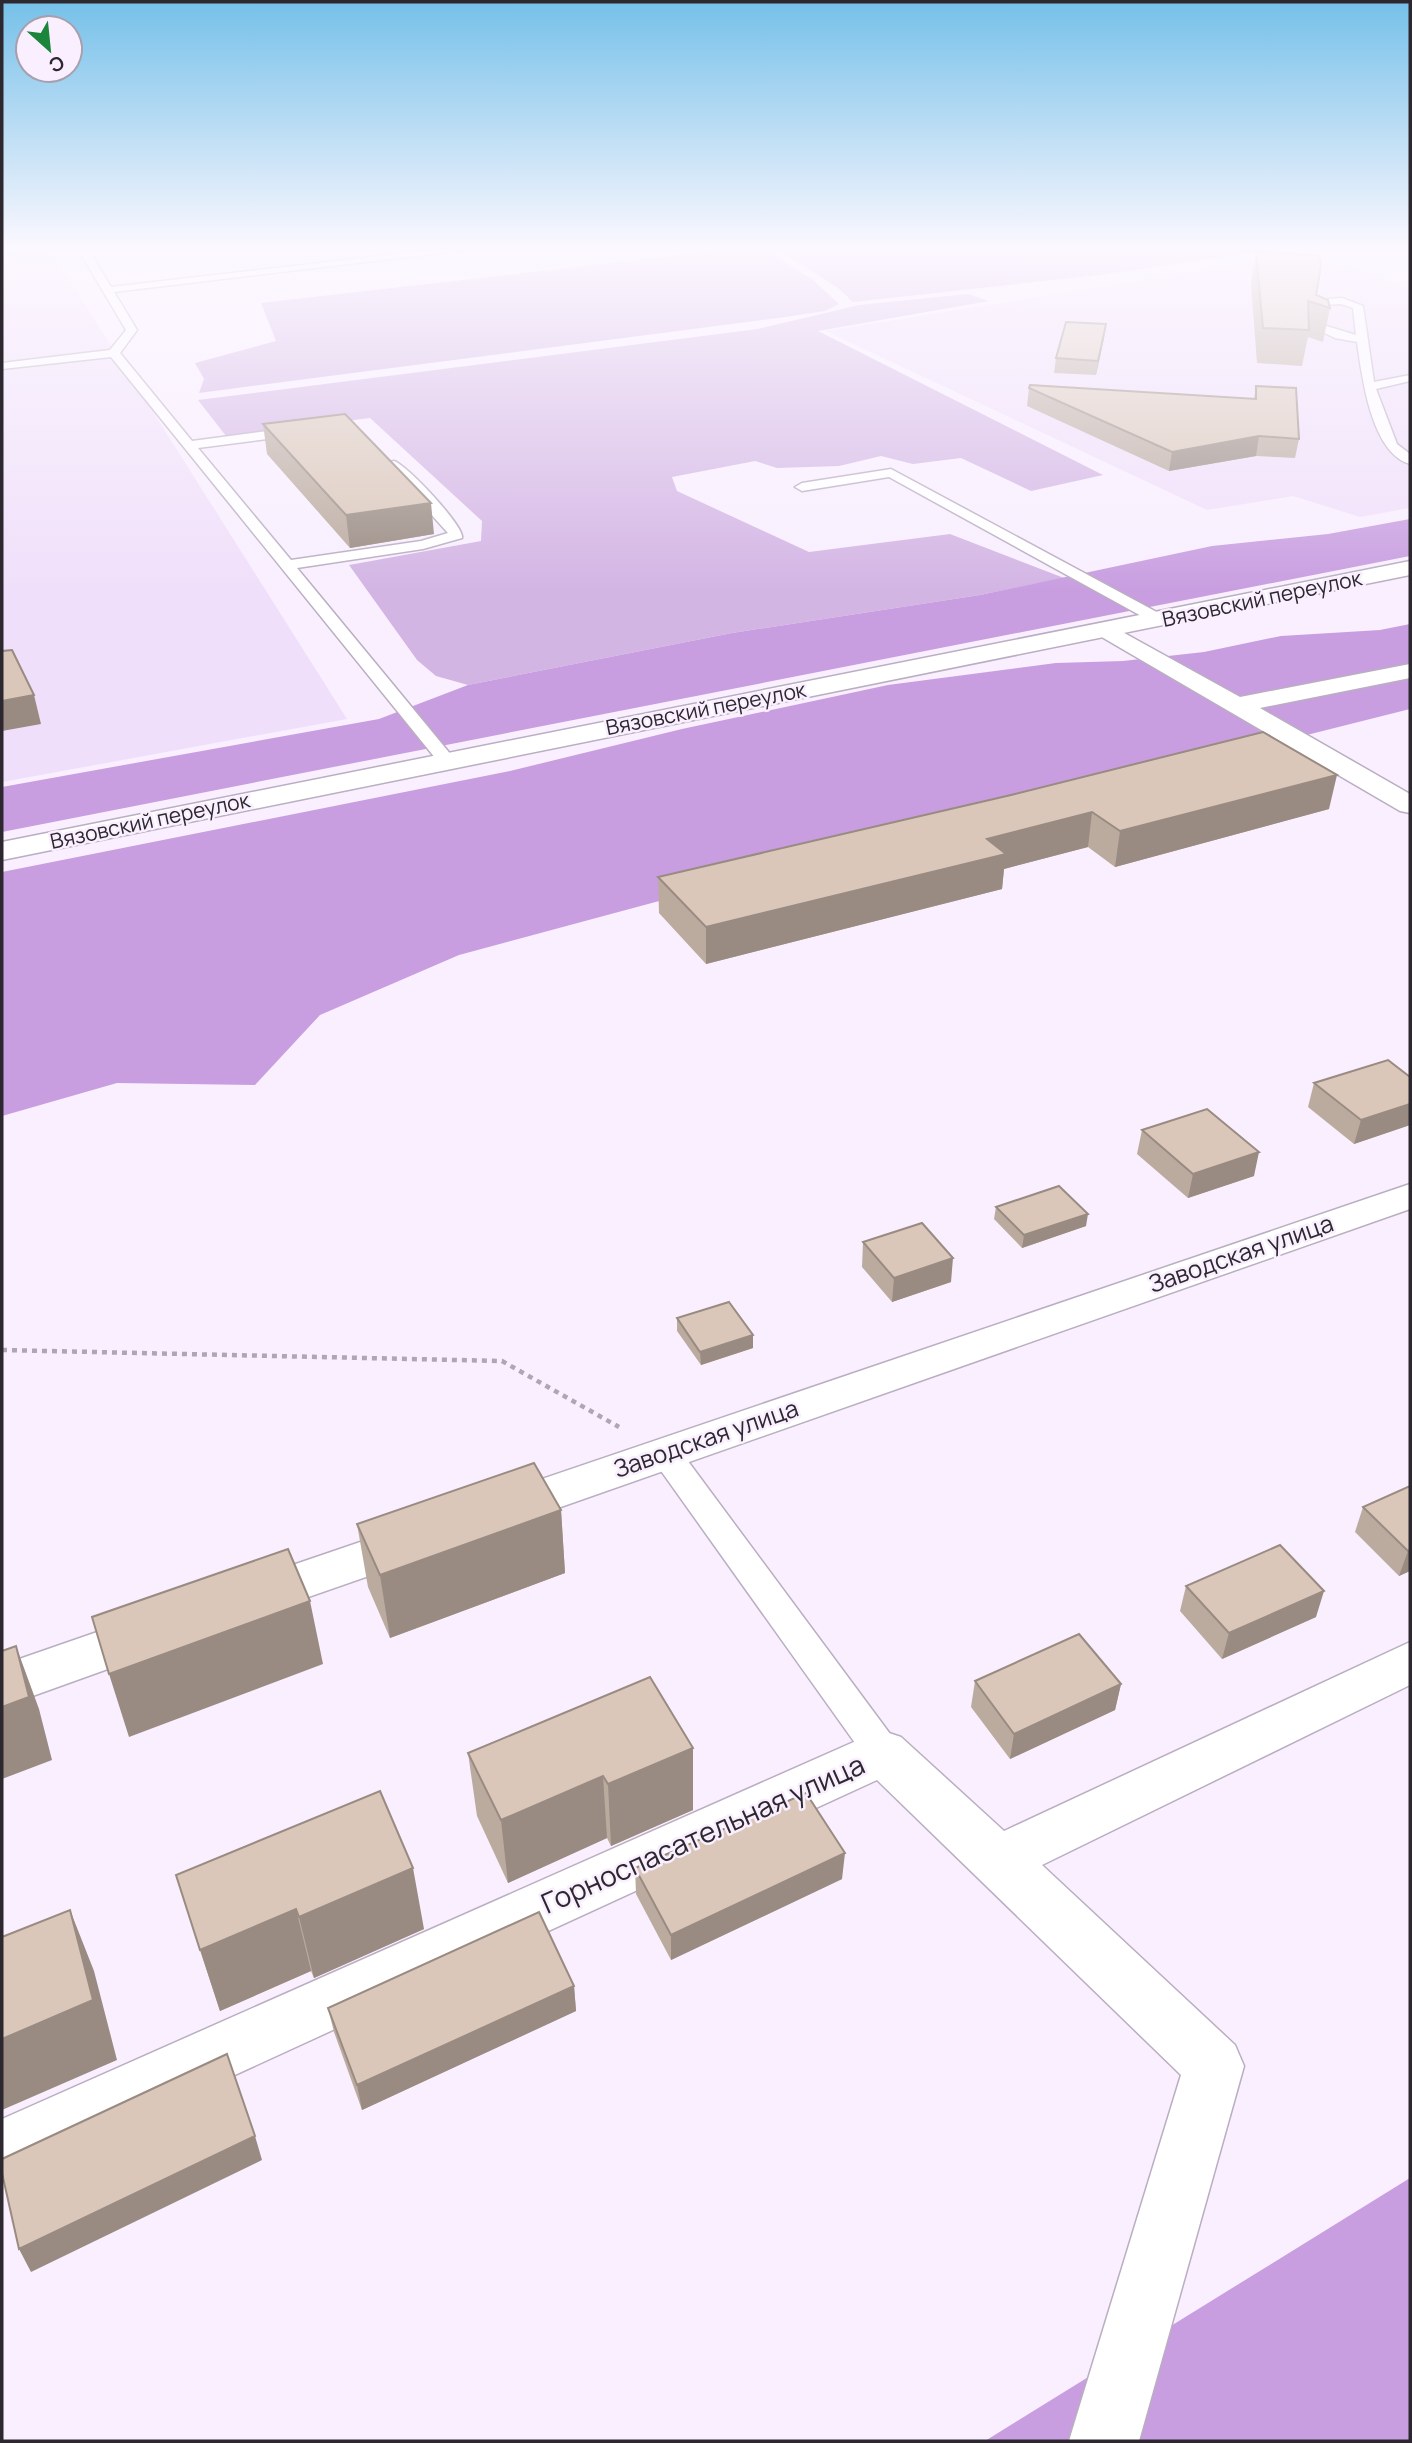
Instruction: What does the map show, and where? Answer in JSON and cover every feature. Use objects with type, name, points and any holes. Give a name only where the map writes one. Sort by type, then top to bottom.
[{"type":"street","name":"Вязовский переулок","points":[[2,851],[446,760],[1108,631],[1410,568]]},
{"type":"street","points":[[1108,631],[1410,805]]},
{"type":"street","points":[[1236,705],[1410,671]]},
{"type":"street","name":"Заводская улица","points":[[2,1686],[665,1453],[1410,1196]]},
{"type":"street","points":[[998,1860],[1410,1662]]},
{"type":"street","name":"Горноспасательная улица","points":[[2,2151],[883,1753],[1214,2066],[1104,2441]]},
{"type":"lane","points":[[2,366],[28,363]]},
{"type":"lane","points":[[122,363],[446,760]]},
{"type":"lane","points":[[1366,363],[1369,387],[1391,446],[1410,460]]},
{"type":"lane","points":[[1369,387],[1407,380]]},
{"type":"lane","points":[[189,445],[313,429]]},
{"type":"lane","points":[[287,565],[423,545],[457,535],[439,511],[386,457]]},
{"type":"lane","points":[[802,487],[891,473],[1160,620]]},
{"type":"lane","points":[[665,1453],[883,1753]]},
{"type":"path","points":[[2,1350],[502,1361],[665,1453]]},
{"type":"shaded area","points":[[2,363],[122,363],[347,719],[2,782]]},
{"type":"shaded area","points":[[195,363],[430,363],[199,393],[204,379]]},
{"type":"shaded area","points":[[490,363],[881,363],[1103,475],[1031,491],[961,458],[913,464],[881,456],[839,466],[777,468],[755,461],[672,477],[677,491],[809,552],[950,534],[1064,578],[980,595],[732,633],[468,685],[436,676],[417,660],[349,565],[481,541],[482,521],[370,418],[226,436],[198,400]]},
{"type":"shaded area","points":[[894,363],[1410,363],[1410,508],[1360,517],[1293,496],[1207,510]]},
{"type":"shaded area","points":[[1410,519],[1410,556],[2,832],[2,787],[379,719],[468,685],[732,633],[980,595],[1212,546],[1328,534]]},
{"type":"shaded area","points":[[1410,624],[1410,709],[830,855],[459,955],[320,1015],[255,1085],[117,1083],[2,1116],[2,872],[510,771],[682,729],[888,685],[1056,663],[1123,661],[1204,652],[1281,636],[1380,630]]},
{"type":"shaded area","points":[[1410,2178],[1410,2441],[985,2441]]},
{"type":"building","points":[[1030,385],[1256,399],[1256,386],[1296,388],[1299,439],[1259,436],[1172,452],[1029,388]]},
{"type":"building","points":[[345,414],[431,503],[346,515],[263,424]]},
{"type":"building","points":[[12,650],[34,695],[2,701],[2,651]]},
{"type":"building","points":[[1263,732],[1337,775],[1120,831],[1092,812],[987,839],[1006,854],[706,927],[658,877],[1011,795]]},
{"type":"building","points":[[1388,1060],[1410,1077],[1410,1104],[1361,1120],[1314,1083]]},
{"type":"building","points":[[1207,1109],[1259,1152],[1193,1174],[1142,1130]]},
{"type":"building","points":[[1059,1186],[1088,1214],[1024,1235],[996,1207]]},
{"type":"building","points":[[922,1223],[953,1258],[894,1278],[863,1242]]},
{"type":"building","points":[[729,1302],[753,1335],[700,1352],[677,1318]]},
{"type":"building","points":[[534,1463],[561,1510],[380,1575],[357,1524]]},
{"type":"building","points":[[1410,1486],[1410,1550],[1408,1551],[1363,1507]]},
{"type":"building","points":[[1280,1545],[1324,1591],[1229,1633],[1186,1586]]},
{"type":"building","points":[[288,1549],[310,1601],[109,1674],[92,1617]]},
{"type":"building","points":[[1079,1634],[1121,1684],[1014,1734],[975,1681]]},
{"type":"building","points":[[16,1646],[29,1697],[2,1707],[2,1651]]},
{"type":"building","points":[[650,1677],[693,1748],[608,1784],[603,1776],[501,1820],[468,1753]]},
{"type":"building","points":[[380,1791],[413,1868],[299,1917],[296,1909],[200,1950],[176,1875]]},
{"type":"building","points":[[806,1793],[845,1853],[671,1935],[635,1868]]},
{"type":"building","points":[[70,1910],[93,2000],[2,2039],[2,1937]]},
{"type":"building","points":[[539,1912],[574,1986],[357,2085],[328,2008]]},
{"type":"building","points":[[227,2054],[255,2136],[19,2249],[2,2173],[2,2159]]}]
